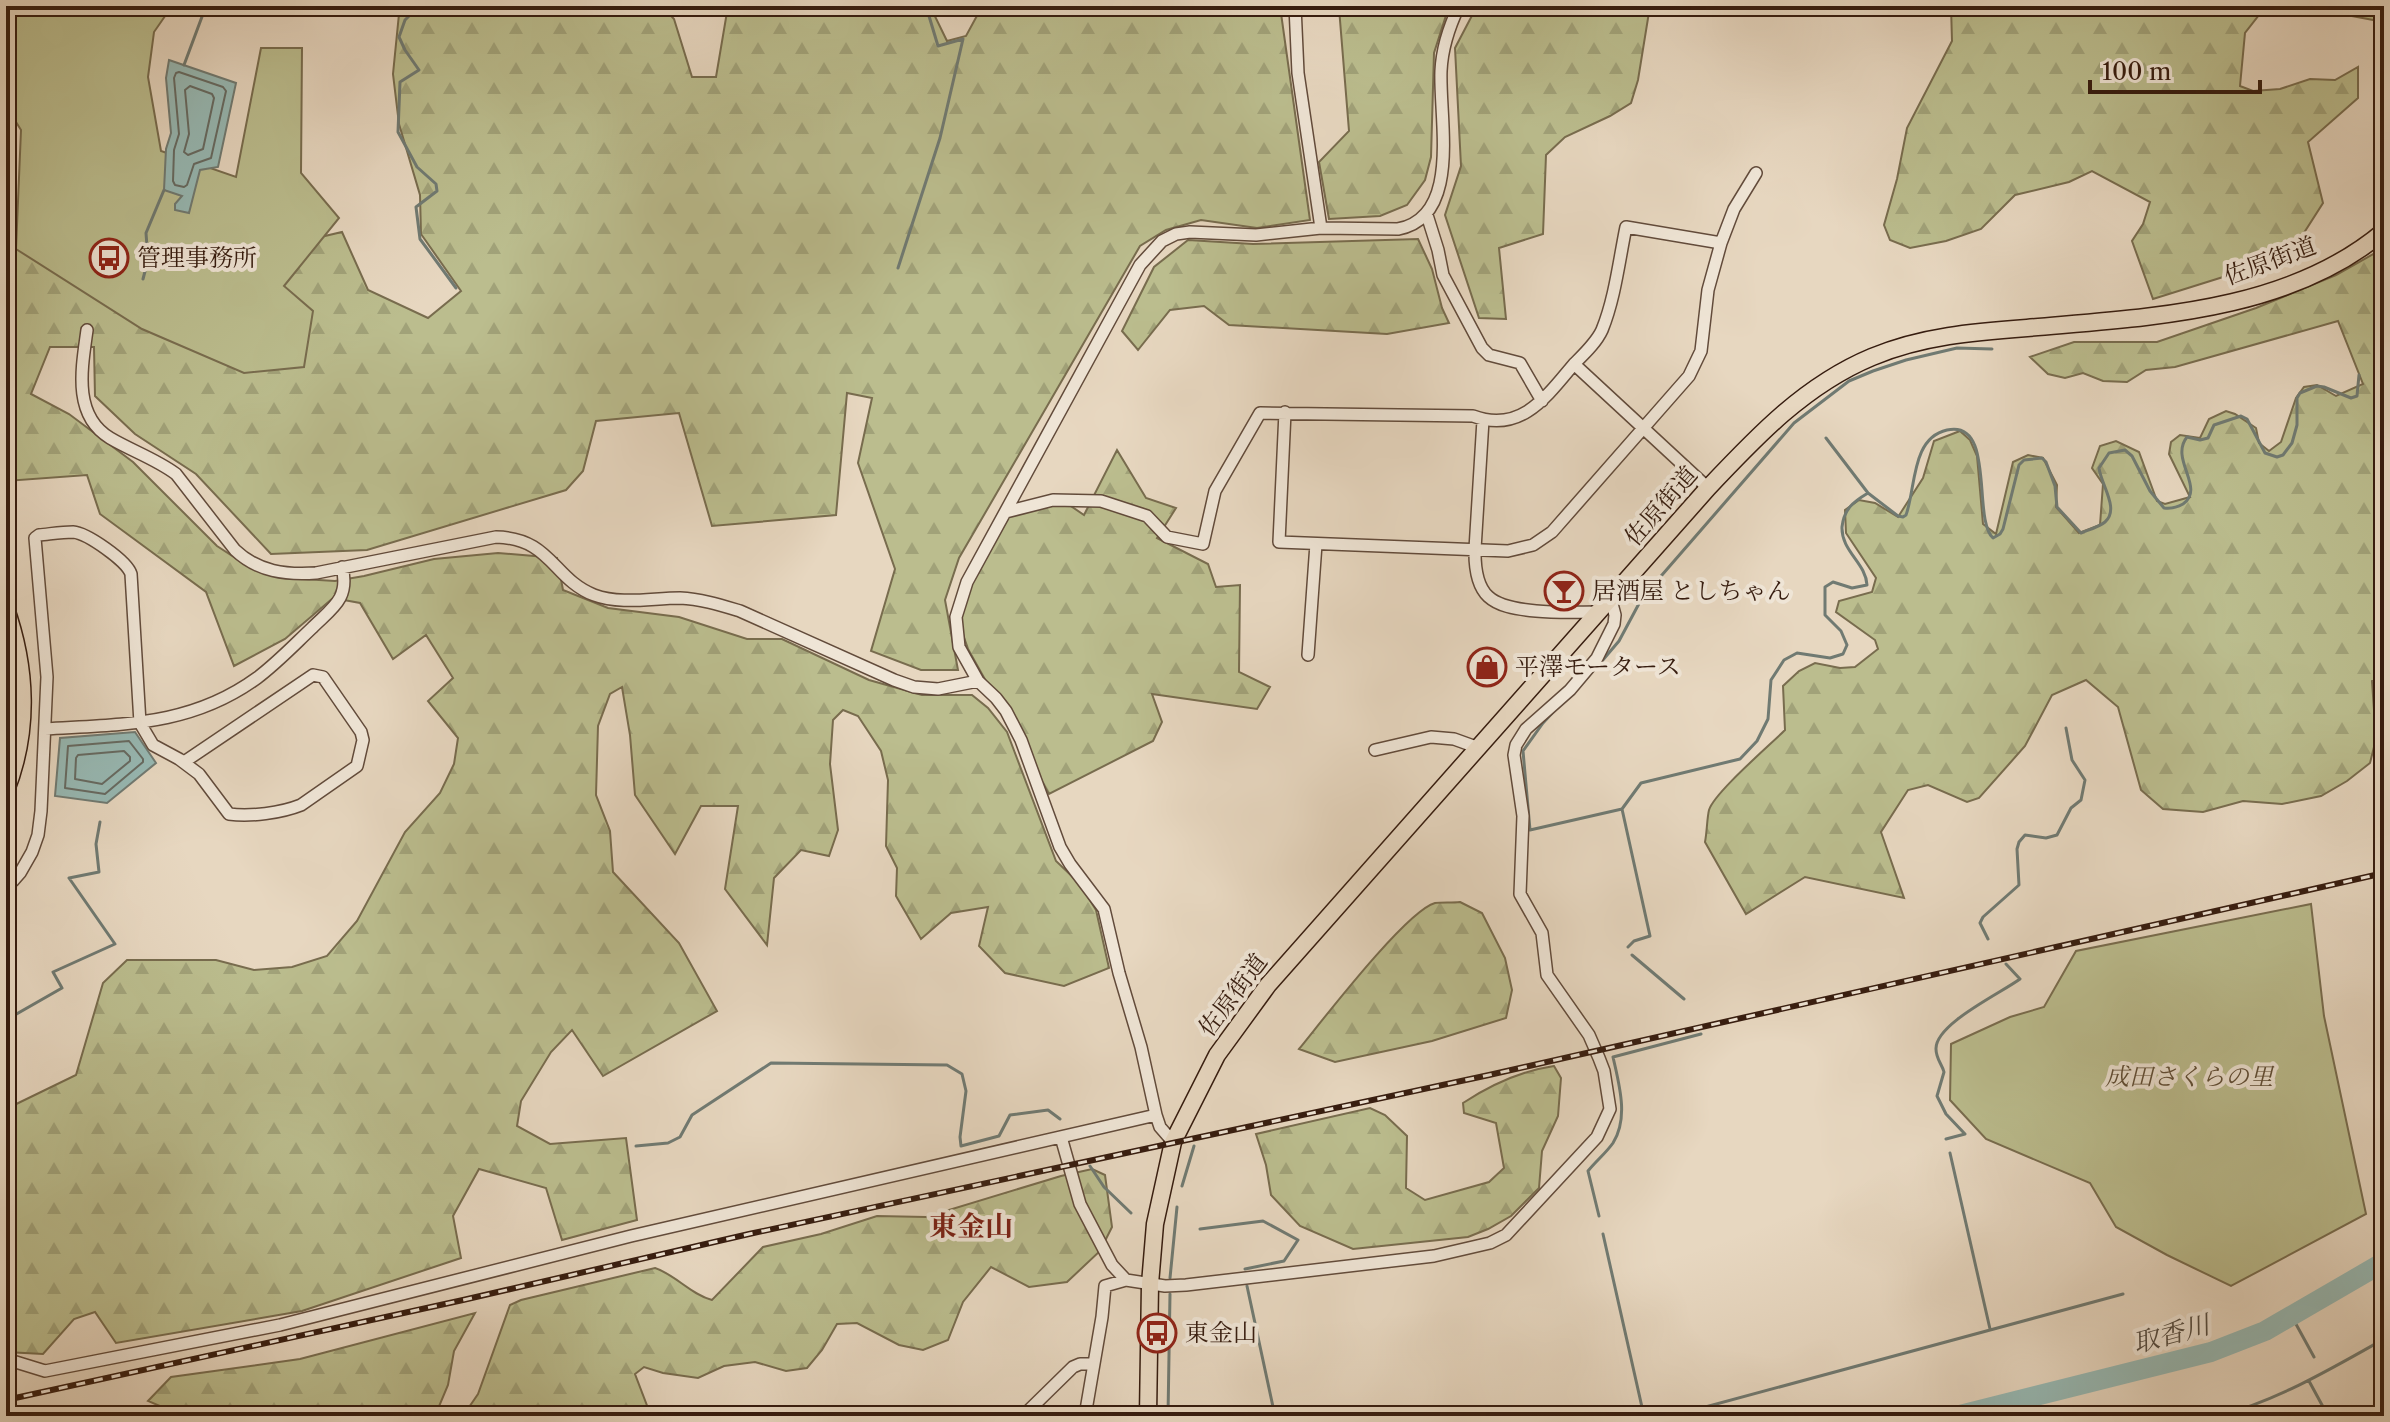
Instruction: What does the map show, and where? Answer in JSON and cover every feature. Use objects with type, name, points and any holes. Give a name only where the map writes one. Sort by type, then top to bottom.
[{"type":"highway","name":"佐原街道","points":[[1148,1416],[1150,1284],[1155,1224],[1173,1142],[1217,1055],[1268,985],[1708,488],[1755,439],[1819,384],[1873,356],[1954,335],[2153,316],[2262,294],[2305,278],[2384,231]]},
{"type":"main road","points":[[6,606],[21,655],[25,700],[18,756],[6,793]]},
{"type":"street","points":[[1295,6],[1298,73],[1321,228]]},
{"type":"street","points":[[1173,1142],[1160,1127],[1156,1115],[1104,909],[1060,847],[1030,761],[1006,711],[978,681],[959,647],[956,617],[967,582],[1140,265],[1162,241],[1190,232],[1256,235],[1321,228],[1398,229],[1410,227],[1427,215],[1441,184],[1441,71],[1449,27],[1459,6]]},
{"type":"street","points":[[1285,412],[1279,542],[1519,549],[1546,538],[1645,428],[1696,364],[1704,337],[1708,290],[1721,243],[1734,209],[1756,173]]},
{"type":"street","points":[[1427,215],[1443,275],[1482,348],[1489,355],[1520,363],[1542,401]]},
{"type":"street","points":[[1006,512],[1053,500],[1101,501],[1147,516],[1167,537],[1203,544],[1215,491],[1260,413],[1473,416],[1483,420],[1512,419],[1524,415],[1542,401],[1600,335],[1626,227],[1721,243]]},
{"type":"street","points":[[87,330],[82,397],[99,430],[176,474],[246,560],[277,572],[296,574],[496,537],[514,537],[529,543],[578,586],[593,594],[613,600],[682,598],[721,605],[914,687],[938,689],[978,681]]},
{"type":"street","points":[[1574,364],[1708,488]]},
{"type":"street","points":[[1085,1416],[1105,1286],[1126,1280],[1186,1285],[1434,1256],[1490,1243],[1506,1235],[1597,1137],[1610,1109],[1604,1071],[1589,1035],[1547,975],[1542,933],[1520,894],[1523,816],[1514,755],[1526,729],[1570,690],[1597,658],[1614,624],[1615,615],[1606,606],[1555,613],[1510,609],[1487,595],[1475,569],[1483,420]]},
{"type":"street","points":[[6,885],[20,873],[38,835],[47,677],[34,543],[39,535],[75,532],[129,569],[140,723],[153,745],[199,774],[229,814],[267,812],[301,805],[352,769],[360,759],[363,740],[361,732],[323,677],[313,675],[184,762]]},
{"type":"street","points":[[1308,655],[1316,544]]},
{"type":"street","points":[[45,729],[140,723],[187,714],[213,704],[270,668],[341,600],[346,584],[342,567]]},
{"type":"street","points":[[1375,750],[1431,737],[1454,739],[1479,748]]},
{"type":"street","points":[[6,1359],[45,1371],[280,1325],[616,1239],[1156,1115]]},
{"type":"street","points":[[1061,1137],[1080,1204],[1112,1265],[1126,1280]]},
{"type":"street","points":[[1023,1416],[1073,1367],[1093,1364]]},
{"type":"green space","points":[[6,6],[172,6],[154,32],[148,77],[161,151],[236,177],[261,48],[302,48],[301,173],[339,218],[284,286],[313,311],[304,367],[244,373],[142,329],[16,249],[21,130],[6,106]]},
{"type":"green space","points":[[417,6],[662,6],[674,19],[692,77],[716,77],[728,6],[930,6],[947,41],[966,36],[979,12],[978,6],[1280,6],[1310,220],[1257,228],[1201,220],[1166,230],[1140,246],[959,558],[945,600],[958,670],[921,670],[871,651],[895,569],[858,463],[872,398],[847,393],[836,515],[712,526],[679,413],[596,421],[583,471],[566,490],[367,550],[271,554],[196,474],[135,434],[95,396],[94,347],[50,347],[31,394],[69,414],[133,462],[217,546],[248,566],[287,578],[335,581],[434,559],[498,553],[557,558],[563,590],[608,608],[679,617],[747,639],[782,639],[869,680],[922,695],[972,695],[988,708],[1007,732],[1056,861],[1080,884],[1096,910],[1109,968],[1064,986],[1005,973],[979,946],[988,907],[951,913],[921,939],[896,896],[897,868],[886,846],[888,780],[881,751],[858,716],[843,710],[833,720],[830,764],[838,830],[829,856],[801,850],[774,878],[767,945],[725,889],[738,806],[701,806],[675,854],[635,795],[622,687],[610,694],[598,726],[596,795],[610,831],[613,872],[679,943],[717,1011],[603,1076],[572,1030],[551,1052],[521,1101],[517,1126],[550,1144],[626,1138],[637,1220],[562,1240],[546,1188],[479,1169],[453,1216],[461,1258],[302,1311],[116,1343],[95,1312],[74,1319],[43,1354],[6,1352],[6,1109],[76,1075],[103,983],[127,960],[216,960],[254,970],[292,967],[327,956],[357,921],[405,832],[440,793],[454,764],[458,738],[428,701],[453,678],[426,635],[393,659],[360,603],[333,598],[285,639],[234,666],[206,592],[100,514],[87,475],[6,481],[6,216],[40,236],[291,244],[342,232],[368,290],[428,318],[461,291],[421,234],[420,195],[399,124],[393,74],[399,14]]},
{"type":"green space","points":[[1307,6],[1449,6],[1434,53],[1431,157],[1425,180],[1407,205],[1380,216],[1329,219],[1319,162],[1349,131],[1339,8],[1309,13]]},
{"type":"green space","points":[[1477,6],[1650,6],[1638,80],[1631,103],[1565,137],[1546,155],[1543,234],[1499,248],[1506,319],[1479,318],[1445,215],[1461,166],[1455,48]]},
{"type":"green space","points":[[1951,6],[2266,6],[2245,33],[2240,86],[2253,91],[2280,89],[2310,79],[2335,80],[2358,67],[2358,98],[2308,142],[2323,203],[2300,239],[2274,261],[2153,299],[2132,241],[2143,224],[2150,202],[2092,171],[2069,182],[2015,195],[1981,229],[1946,241],[1910,248],[1890,240],[1884,225],[1907,128],[1952,41]]},
{"type":"green space","points":[[2302,6],[2384,6],[2384,22],[2309,8]]},
{"type":"green space","points":[[1418,239],[1432,269],[1449,323],[1387,334],[1229,325],[1204,306],[1170,310],[1138,350],[1122,331],[1154,267],[1188,240],[1253,244]]},
{"type":"green space","points":[[2384,248],[2384,679],[2372,681],[2376,739],[2370,763],[2321,796],[2282,804],[2243,801],[2203,812],[2163,809],[2141,790],[2118,707],[2086,680],[2052,695],[2025,746],[1979,798],[1967,802],[1928,785],[1908,790],[1881,832],[1904,898],[1805,877],[1746,914],[1705,842],[1709,810],[1731,781],[1785,730],[1783,686],[1799,671],[1815,663],[1840,668],[1855,667],[1878,649],[1875,640],[1836,612],[1839,601],[1872,592],[1876,578],[1846,533],[1845,510],[1859,500],[1875,503],[1898,517],[1923,478],[1934,441],[1960,431],[1970,440],[1977,456],[1983,524],[1996,534],[2013,462],[2028,455],[2043,458],[2057,485],[2056,507],[2079,533],[2100,525],[2103,484],[2092,468],[2100,446],[2116,441],[2139,452],[2157,501],[2165,504],[2190,497],[2169,454],[2171,442],[2180,435],[2200,438],[2209,419],[2226,411],[2256,428],[2259,443],[2269,451],[2281,442],[2296,398],[2304,387],[2317,385],[2336,396],[2363,384],[2338,321],[2175,367],[2146,370],[2127,382],[2103,381],[2083,373],[2065,378],[2048,374],[2030,357],[2074,342],[2157,342],[2256,308],[2336,275]]},
{"type":"green space","points":[[1117,450],[1146,498],[1176,508],[1157,538],[1208,564],[1216,587],[1240,585],[1239,672],[1270,687],[1257,709],[1152,694],[1162,722],[1153,741],[1049,794],[968,649],[961,627],[962,610],[970,580],[1011,514],[1062,500],[1084,515]]},
{"type":"green space","points":[[1460,902],[1482,913],[1505,958],[1512,990],[1506,1018],[1432,1041],[1335,1062],[1299,1049],[1365,968],[1405,925],[1435,903]]},
{"type":"green space","name":"成田さくらの里","points":[[2311,904],[2324,1016],[2366,1214],[2231,1286],[2116,1227],[2090,1183],[1986,1139],[1950,1100],[1951,1044],[2010,1017],[2044,1007],[2076,951]]},
{"type":"green space","points":[[1554,1066],[1561,1078],[1558,1116],[1542,1151],[1539,1188],[1511,1216],[1488,1229],[1468,1237],[1353,1249],[1300,1226],[1271,1195],[1256,1134],[1370,1108],[1385,1115],[1407,1136],[1406,1188],[1425,1200],[1489,1182],[1504,1168],[1496,1123],[1464,1113],[1463,1103],[1507,1079]]},
{"type":"green space","points":[[1092,1169],[1105,1175],[1112,1227],[1100,1251],[1067,1282],[1029,1287],[991,1267],[963,1302],[948,1340],[923,1350],[899,1345],[857,1323],[837,1324],[807,1368],[786,1371],[755,1362],[724,1366],[698,1378],[644,1367],[635,1374],[651,1416],[463,1416],[478,1394],[510,1305],[521,1300],[655,1268],[712,1300],[763,1247],[821,1234],[877,1216],[926,1217]]},
{"type":"green space","points":[[475,1313],[454,1351],[448,1385],[435,1416],[183,1416],[148,1401],[171,1377],[300,1359]]},
{"type":"water","points":[[169,60],[236,83],[218,167],[200,170],[189,213],[175,210],[175,204],[182,196],[164,190],[166,149],[171,133],[166,78]]},
{"type":"water","points":[[135,732],[156,763],[107,803],[55,796],[60,738]]},
{"type":"waterway","points":[[184,65],[206,6]]},
{"type":"waterway","points":[[419,6],[405,20],[399,37],[419,70],[400,82],[398,132],[417,167],[436,184],[437,191],[416,207],[420,239],[456,288]]},
{"type":"waterway","points":[[898,268],[940,138],[963,39],[938,46],[926,6]]},
{"type":"waterway","points":[[143,279],[148,260],[146,233],[164,190]]},
{"type":"waterway","points":[[1602,661],[1619,641],[1642,598],[1794,423],[1849,381],[1873,371],[1957,348],[1992,349]]},
{"type":"waterway","points":[[1622,809],[1641,783],[1740,759],[1757,741],[1768,719],[1771,680],[1784,660],[1797,653],[1830,658],[1843,654],[1847,645],[1841,631],[1825,615],[1825,587],[1833,582],[1852,588],[1867,585],[1863,570],[1845,543],[1842,527],[1845,515],[1854,503],[1868,493],[1898,516],[1906,515],[1921,453],[1935,435],[1947,430],[1962,431],[1972,440],[1978,454],[1987,527],[1993,538],[2003,529],[2019,465],[2024,460],[2042,458],[2055,486],[2057,507],[2081,533],[2103,524],[2109,517],[2110,504],[2099,468],[2109,453],[2125,450],[2132,456],[2150,491],[2164,508],[2176,507],[2183,504],[2191,490],[2182,454],[2187,437],[2208,438],[2214,425],[2241,416],[2247,419],[2265,453],[2277,457],[2283,455],[2292,443],[2297,425],[2297,398],[2300,393],[2317,386],[2351,398],[2357,396],[2359,375]]},
{"type":"waterway","points":[[1826,438],[1868,493]]},
{"type":"waterway","points":[[1555,710],[1523,751],[1530,830],[1622,809],[1650,936],[1634,941],[1628,947]]},
{"type":"waterway","points":[[1988,939],[1980,923],[1983,917],[2019,885],[2019,842],[2025,835],[2046,838],[2057,835],[2071,808],[2081,800],[2085,780],[2072,760],[2066,728]]},
{"type":"waterway","points":[[6,1020],[62,988],[53,972],[115,944],[69,878],[99,872],[96,844],[100,822]]},
{"type":"waterway","points":[[1632,955],[1684,999]]},
{"type":"waterway","points":[[1946,1139],[1965,1134],[1946,1114],[1937,1096],[1944,1072],[1936,1053],[1939,1039],[1946,1029],[1970,1010],[2020,979],[2006,964]]},
{"type":"waterway","points":[[1599,1216],[1588,1171],[1613,1143],[1621,1123],[1621,1101],[1613,1057],[1701,1034]]},
{"type":"waterway","points":[[636,1146],[668,1143],[680,1137],[692,1115],[771,1063],[947,1065],[962,1074],[966,1091],[961,1146],[999,1136],[1010,1115],[1048,1110],[1060,1119]]},
{"type":"waterway","points":[[1182,1186],[1194,1146]]},
{"type":"waterway","points":[[1950,1153],[1990,1329]]},
{"type":"waterway","points":[[1090,1166],[1104,1187],[1131,1213]]},
{"type":"waterway","points":[[1170,1278],[1177,1207]]},
{"type":"waterway","points":[[1200,1229],[1263,1221],[1298,1240],[1284,1261],[1245,1269]]},
{"type":"waterway","points":[[1603,1234],[1644,1416]]},
{"type":"waterway","name":"取香川","points":[[1956,1416],[2211,1352],[2265,1331],[2384,1262]]},
{"type":"waterway","points":[[1247,1286],[1275,1416]]},
{"type":"waterway","points":[[1168,1416],[1170,1294]]},
{"type":"waterway","points":[[1672,1416],[2123,1294]]},
{"type":"waterway","points":[[2291,1315],[2314,1357]]},
{"type":"waterway","points":[[2219,1416],[2283,1393],[2384,1339]]},
{"type":"waterway","points":[[2309,1381],[2328,1416]]},
{"type":"railway","points":[[6,1400],[749,1234],[1489,1075],[2384,873]]},
{"type":"place","name":"管理事務所","points":[[109,258]]},
{"type":"place","name":"居酒屋 としちゃん","points":[[1564,591]]},
{"type":"place","name":"平澤モータース","points":[[1487,667]]},
{"type":"place","name":"東金山","points":[[1157,1333]]},
{"type":"district","name":"東金山","points":[[971,1226]]}]
